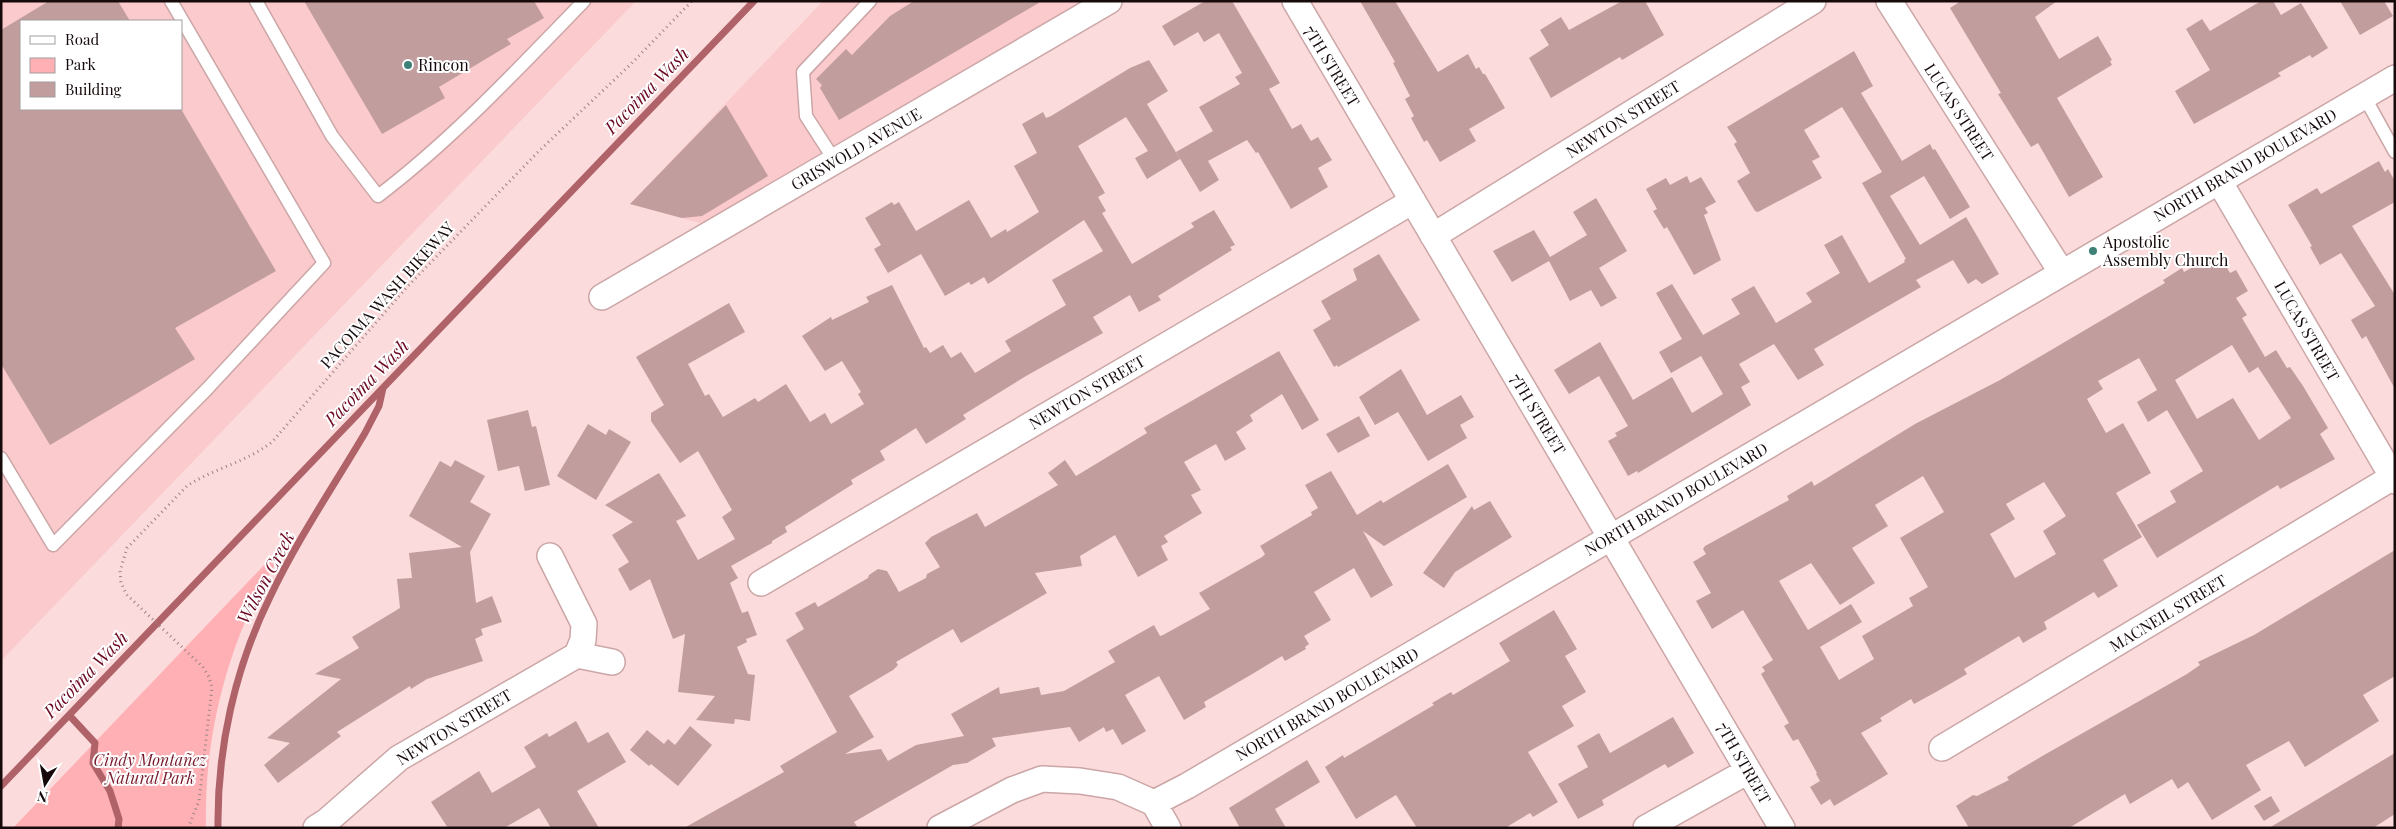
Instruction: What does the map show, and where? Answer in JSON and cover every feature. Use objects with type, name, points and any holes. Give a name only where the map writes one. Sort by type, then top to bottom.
[{"type":"street","name":"GRISWOLD AVENUE","points":[[602,297],[1109,1]]},
{"type":"street","name":"7TH STREET","points":[[1294,1],[1782,828]]},
{"type":"street","name":"NEWTON STREET","points":[[1433,236],[1813,1]]},
{"type":"street","name":"LUCAS STREET","points":[[1889,1],[2062,273]]},
{"type":"street","name":"NORTH BRAND BOULEVARD","points":[[1154,803],[1195,781],[1611,538],[2395,78]]},
{"type":"street","name":"LUCAS STREET","points":[[2219,181],[2394,479]]},
{"type":"street","name":"NEWTON STREET","points":[[761,583],[1412,202]]},
{"type":"street","name":"MACNEIL STREET","points":[[1942,748],[2394,479]]},
{"type":"street","points":[[550,556],[584,624],[583,640],[577,655],[612,662]]},
{"type":"street","name":"NEWTON STREET","points":[[316,828],[327,822],[399,758],[577,655]]},
{"type":"street","points":[[1646,828],[1748,771]]},
{"type":"street","points":[[940,828],[1012,790],[1042,779],[1080,781],[1118,787],[1154,803],[1168,828]]},
{"type":"lane","points":[[1,458],[53,545],[207,389],[324,263],[171,1]]},
{"type":"lane","points":[[256,1],[332,136],[378,196],[424,160],[511,76],[584,1]]},
{"type":"lane","points":[[835,161],[806,116],[803,72],[870,1]]},
{"type":"lane","points":[[2364,96],[2395,152]]},
{"type":"path","name":"PACOIMA WASH BIKEWAY","points":[[188,828],[199,801],[212,701],[209,677],[188,653],[129,598],[121,582],[120,571],[127,548],[186,486],[196,480],[246,460],[272,442],[407,287],[539,151],[631,64],[692,1]]},
{"type":"shaded area","points":[[1,1],[636,1],[1,661]]},
{"type":"shaded area","points":[[823,1],[1082,1],[703,224],[630,204]]},
{"type":"green space","name":"Cindy Montañez Natural Park","points":[[289,539],[254,602],[232,656],[217,712],[212,741],[206,799],[206,828],[13,828]]},
{"type":"building","points":[[49,1],[118,1],[129,20],[20,20],[20,110],[182,110],[276,271],[175,328],[195,359],[50,445],[1,364],[1,30]]},
{"type":"building","name":"Rincon","points":[[304,1],[534,1],[544,18],[507,39],[511,44],[439,87],[445,98],[382,134]]},
{"type":"building","points":[[914,1],[1042,1],[839,120],[820,88],[822,85],[816,79],[846,49],[852,55],[890,16]]},
{"type":"building","points":[[1205,1],[1232,1],[1280,83],[1269,89],[1292,129],[1301,124],[1311,141],[1318,137],[1332,160],[1318,168],[1328,187],[1291,209],[1258,152],[1256,153],[1247,140],[1208,161],[1219,180],[1200,192],[1176,152],[1213,131],[1199,107],[1240,84],[1235,77],[1242,73],[1219,33],[1204,42],[1198,32],[1174,46],[1162,26]]},
{"type":"building","points":[[1360,1],[1395,1],[1438,72],[1468,54],[1476,69],[1479,67],[1483,74],[1485,74],[1505,108],[1469,129],[1476,141],[1440,162],[1427,140],[1424,142],[1411,118],[1414,116],[1405,99],[1410,96],[1393,63],[1395,62]]},
{"type":"building","points":[[1622,1],[1645,1],[1664,35],[1622,60],[1620,57],[1551,98],[1529,58],[1549,45],[1540,30],[1561,17],[1569,30]]},
{"type":"building","points":[[1961,1],[2057,1],[2035,17],[2059,59],[2098,36],[2112,60],[2110,61],[2112,65],[2057,98],[2103,177],[2069,197],[2038,143],[2031,147],[1998,94],[2001,93],[1950,8]]},
{"type":"building","points":[[2261,1],[2273,1],[2281,15],[2301,3],[2328,48],[2312,58],[2310,55],[2278,73],[2281,76],[2194,124],[2175,91],[2210,70],[2186,29],[2202,19],[2210,31]]},
{"type":"building","points":[[2340,1],[2384,1],[2393,16],[2360,35]]},
{"type":"building","points":[[1854,51],[1873,86],[1861,93],[1902,161],[1930,144],[1933,150],[1935,149],[1970,207],[1950,219],[1924,176],[1890,196],[1920,245],[1966,217],[1999,274],[1982,284],[1976,279],[1968,284],[1953,260],[1916,280],[1921,287],[1814,349],[1824,365],[1798,380],[1774,344],[1739,364],[1750,382],[1741,387],[1751,405],[1638,473],[1637,471],[1628,476],[1608,441],[1617,436],[1615,433],[1628,426],[1599,376],[1569,394],[1554,370],[1600,342],[1633,400],[1672,377],[1692,413],[1723,394],[1701,356],[1671,373],[1659,352],[1682,339],[1656,293],[1672,284],[1703,335],[1740,314],[1731,299],[1754,286],[1776,323],[1812,302],[1806,293],[1840,273],[1824,245],[1842,235],[1869,283],[1905,262],[1904,260],[1906,259],[1862,183],[1882,172],[1842,107],[1804,130],[1820,157],[1812,161],[1822,178],[1758,212],[1755,211],[1737,181],[1750,173],[1734,144],[1737,142],[1727,127]]},
{"type":"building","points":[[1149,60],[1168,91],[1147,104],[1180,159],[1147,179],[1135,158],[1148,151],[1126,117],[1078,146],[1105,193],[1098,197],[1106,211],[1102,213],[1132,264],[1194,227],[1191,223],[1214,210],[1235,245],[1230,247],[1232,250],[1158,296],[1161,300],[1139,312],[1130,295],[1093,317],[1103,333],[1026,376],[963,415],[966,419],[926,444],[916,428],[880,451],[885,460],[851,480],[853,484],[785,527],[787,532],[772,541],[772,543],[731,566],[738,578],[730,583],[742,613],[748,611],[757,635],[746,639],[747,642],[737,647],[748,674],[755,675],[750,721],[735,719],[734,724],[696,720],[715,696],[678,692],[685,634],[673,639],[650,579],[630,591],[618,569],[629,562],[612,535],[633,522],[605,505],[659,473],[686,516],[676,521],[698,560],[735,539],[722,517],[732,510],[698,451],[680,463],[651,421],[651,413],[664,405],[636,357],[729,303],[745,332],[688,364],[705,396],[709,394],[723,417],[755,398],[758,402],[786,384],[810,422],[825,413],[831,424],[864,404],[858,394],[861,392],[842,361],[825,371],[802,336],[831,317],[832,320],[869,302],[866,297],[892,285],[924,348],[926,347],[930,353],[943,345],[951,358],[961,352],[975,373],[1011,351],[1005,341],[1066,305],[1052,280],[1103,251],[1084,220],[988,284],[984,277],[971,285],[969,282],[945,296],[921,254],[888,273],[874,249],[881,245],[865,218],[892,202],[894,205],[899,202],[916,231],[969,200],[991,238],[1006,229],[1007,232],[1039,212],[1014,166],[1037,153],[1022,124],[1043,112],[1046,118],[1051,116],[1130,68]]},
{"type":"building","points":[[726,105],[768,176],[702,216],[682,218],[630,204]]},
{"type":"building","points":[[2379,161],[2385,172],[2388,169],[2395,181],[2395,202],[2352,226],[2395,295],[2395,389],[2366,336],[2362,339],[2351,320],[2375,306],[2341,253],[2320,265],[2310,247],[2312,246],[2288,205],[2317,188],[2321,194]]},
{"type":"building","points":[[1687,176],[1690,183],[1701,177],[1716,202],[1705,208],[1708,213],[1704,215],[1721,260],[1694,275],[1667,227],[1664,229],[1653,211],[1657,209],[1646,189],[1666,178],[1670,185]]},
{"type":"building","points":[[1596,198],[1627,251],[1599,268],[1617,298],[1601,307],[1591,290],[1570,301],[1549,261],[1512,282],[1493,251],[1534,230],[1550,257],[1587,235],[1573,212]]},
{"type":"building","points":[[1379,254],[1420,320],[1338,367],[1337,365],[1334,367],[1313,330],[1331,319],[1321,301],[1357,280],[1353,269]]},
{"type":"building","points":[[2212,256],[2217,265],[2223,261],[2230,273],[2236,270],[2248,291],[2236,298],[2247,315],[2242,318],[2265,357],[2276,350],[2287,368],[2290,367],[2303,386],[2328,428],[2320,434],[2335,459],[2280,489],[2278,485],[2157,558],[2137,525],[2176,502],[2170,491],[2203,471],[2167,410],[2148,422],[2137,402],[2157,390],[2139,358],[2098,381],[2103,389],[2087,399],[2106,433],[2123,423],[2151,473],[2116,493],[2142,537],[2103,560],[2118,586],[2098,598],[2094,592],[2044,622],[2047,629],[2023,643],[2019,636],[1964,669],[1967,674],[1914,704],[1911,699],[1880,718],[1882,721],[1861,733],[1888,774],[1834,806],[1830,799],[1821,805],[1810,787],[1820,781],[1817,773],[1798,739],[1793,741],[1784,726],[1789,723],[1761,674],[1765,671],[1762,667],[1773,660],[1743,610],[1712,629],[1696,601],[1711,593],[1693,562],[1706,554],[1703,549],[1705,546],[1789,500],[1787,496],[1812,481],[1814,486],[1915,424],[2000,380],[2165,283],[2163,280],[2182,268],[2184,272]],"holes":[[[2232,345],[2249,373],[2258,367],[2291,418],[2259,440],[2233,398],[2197,419],[2175,380]],[[1923,476],[1944,512],[1900,538],[1928,587],[1909,598],[1913,606],[1862,636],[1874,659],[1839,680],[1820,647],[1862,622],[1851,604],[1808,630],[1779,581],[1811,563],[1840,605],[1875,583],[1852,548],[1888,526],[1875,505]],[[2044,482],[2066,516],[2043,531],[2056,554],[2015,578],[1990,534],[2015,519],[2006,504]]]},
{"type":"building","points":[[1279,351],[1319,420],[1302,430],[1282,394],[1250,415],[1253,421],[1236,432],[1246,449],[1225,461],[1216,444],[1184,462],[1201,490],[1191,495],[1202,513],[1164,536],[1168,542],[1161,546],[1168,560],[1138,577],[1115,535],[1080,556],[1082,566],[1035,573],[1047,593],[1006,617],[961,643],[953,629],[896,662],[898,665],[893,670],[849,696],[874,737],[845,754],[881,749],[888,761],[916,745],[964,736],[951,714],[999,687],[1000,694],[1039,687],[1041,695],[1064,691],[1115,662],[1108,651],[1154,625],[1160,636],[1210,609],[1199,593],[1262,557],[1265,554],[1260,546],[1312,515],[1311,512],[1318,508],[1305,485],[1331,471],[1357,515],[1381,500],[1383,503],[1448,464],[1467,497],[1384,546],[1363,531],[1393,585],[1371,598],[1354,568],[1314,592],[1331,620],[1304,636],[1309,644],[1305,647],[1306,649],[1285,661],[1282,656],[1204,702],[1206,707],[1184,720],[1159,676],[1125,695],[1146,731],[1122,745],[1113,729],[1106,732],[1104,727],[1079,742],[1070,727],[992,738],[996,746],[967,763],[953,765],[854,822],[858,828],[684,828],[784,772],[780,766],[837,732],[786,640],[804,629],[795,613],[815,602],[818,607],[868,578],[869,575],[878,569],[887,571],[899,592],[926,578],[927,574],[940,567],[925,543],[931,537],[977,513],[985,527],[1058,485],[1048,473],[1065,460],[1076,476],[1147,433],[1144,428]]},
{"type":"building","points":[[1401,369],[1427,415],[1461,395],[1474,417],[1460,425],[1467,438],[1428,461],[1398,412],[1375,425],[1359,397]]},
{"type":"building","points":[[528,410],[532,427],[536,426],[550,485],[525,491],[519,466],[498,471],[487,420]]},
{"type":"building","points":[[1359,416],[1370,436],[1338,453],[1326,434]]},
{"type":"building","points":[[588,424],[606,435],[609,429],[631,442],[596,500],[557,476]]},
{"type":"building","points":[[455,460],[485,476],[470,502],[491,514],[470,552],[476,603],[492,596],[502,622],[481,629],[483,635],[475,639],[483,661],[427,679],[411,689],[410,686],[337,732],[341,736],[278,783],[264,765],[290,743],[267,738],[341,679],[315,674],[359,648],[352,637],[400,608],[397,579],[412,578],[409,553],[462,547],[409,516],[440,461],[451,467]]},
{"type":"building","points":[[1490,501],[1512,537],[1455,572],[1444,588],[1423,573],[1472,506],[1474,510]]},
{"type":"building","points":[[2395,550],[2395,676],[2363,695],[2379,721],[2305,767],[2289,741],[2246,765],[2261,790],[2212,820],[2188,782],[2178,789],[2172,779],[2130,804],[2125,794],[2069,828],[1969,828],[1956,806],[1973,795],[1977,796],[2009,780],[2007,777],[2187,674],[2200,665],[2198,662],[2254,635]]},
{"type":"building","points":[[1554,610],[1577,649],[1565,656],[1586,692],[1562,706],[1574,726],[1528,752],[1558,802],[1533,817],[1530,813],[1505,828],[1417,828],[1396,795],[1356,819],[1325,767],[1343,755],[1344,758],[1434,705],[1432,703],[1451,692],[1453,695],[1510,661],[1499,643]]},
{"type":"building","points":[[1673,717],[1694,753],[1668,768],[1665,764],[1602,800],[1604,805],[1578,819],[1558,784],[1588,767],[1577,746],[1599,733],[1610,753]]},
{"type":"building","points":[[576,721],[588,743],[608,732],[626,762],[577,791],[599,828],[551,828],[539,808],[504,828],[448,828],[431,802],[479,771],[492,793],[536,767],[524,747],[547,733],[549,737]]},
{"type":"building","points":[[690,726],[712,745],[678,786],[630,750],[647,730],[664,744],[668,739],[675,745]]},
{"type":"building","points":[[2395,753],[2395,814],[2373,828],[2269,828]]},
{"type":"building","points":[[1307,760],[1320,782],[1275,809],[1286,828],[1240,828],[1229,808]]},
{"type":"building","points":[[2271,796],[2280,811],[2264,821],[2254,806]]},
{"type":"waterway","name":"Pacoima Wash","points":[[1,786],[754,1]]},
{"type":"waterway","name":"Wilson Creek","points":[[218,828],[221,768],[225,738],[230,709],[247,652],[270,597],[303,534],[365,433],[379,406],[383,388]]},
{"type":"waterway","points":[[69,715],[95,743],[93,763],[110,791],[119,819],[118,828]]},
{"type":"place","name":"Rincon","points":[[408,65]]},
{"type":"place","name":"Apostolic Assembly Church","points":[[2093,251]]}]
